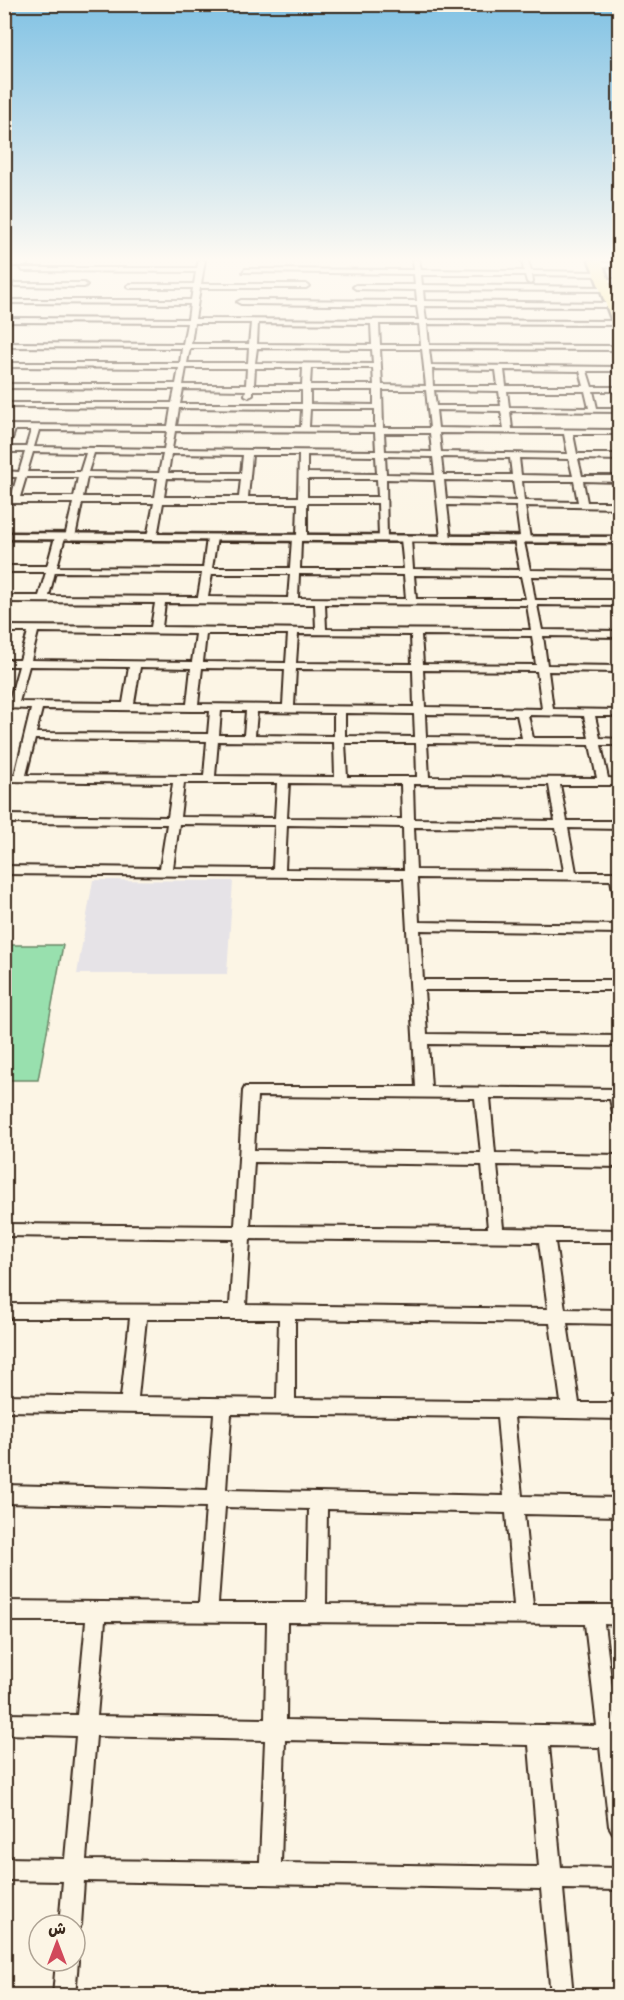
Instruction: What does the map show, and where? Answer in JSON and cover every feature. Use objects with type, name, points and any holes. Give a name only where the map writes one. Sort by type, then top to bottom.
[{"type":"street","points":[[43,405],[61,353]]},
{"type":"street","points":[[98,365],[102,353]]},
{"type":"street","points":[[152,537],[186,353]]},
{"type":"street","points":[[220,365],[221,353]]},
{"type":"street","points":[[248,406],[252,353]]},
{"type":"street","points":[[274,366],[275,353]]},
{"type":"street","points":[[376,353],[384,538]]},
{"type":"street","points":[[426,353],[446,539]]},
{"type":"street","points":[[551,353],[554,368]]},
{"type":"street","points":[[4,365],[377,366]]},
{"type":"street","points":[[101,428],[117,365]]},
{"type":"street","points":[[305,429],[306,366]]},
{"type":"street","points":[[427,367],[620,369]]},
{"type":"street","points":[[500,368],[507,431]]},
{"type":"street","points":[[583,369],[594,410]]},
{"type":"street","points":[[4,386],[620,389]]},
{"type":"street","points":[[204,406],[207,386]]},
{"type":"street","points":[[4,405],[378,407]]},
{"type":"street","points":[[432,408],[620,410]]},
{"type":"street","points":[[620,432],[8,427],[4,449],[620,457]]},
{"type":"street","points":[[36,428],[22,474],[10,500],[382,501]]},
{"type":"street","points":[[243,500],[244,429]]},
{"type":"street","points":[[568,431],[584,504]]},
{"type":"street","points":[[43,599],[78,501],[91,450]]},
{"type":"street","points":[[292,600],[303,500],[303,452]]},
{"type":"street","points":[[514,454],[521,503],[525,573],[549,712]]},
{"type":"street","points":[[4,474],[244,476]]},
{"type":"street","points":[[303,476],[620,479]]},
{"type":"street","points":[[442,502],[620,505]]},
{"type":"street","points":[[4,536],[620,540]]},
{"type":"street","points":[[203,600],[213,538]]},
{"type":"street","points":[[406,539],[411,602]]},
{"type":"street","points":[[4,569],[620,574]]},
{"type":"street","points":[[4,598],[620,603]]},
{"type":"street","points":[[156,631],[160,600]]},
{"type":"street","points":[[320,601],[321,632]]},
{"type":"street","points":[[4,629],[620,634]]},
{"type":"street","points":[[34,630],[9,705],[620,713]]},
{"type":"street","points":[[192,708],[201,631]]},
{"type":"street","points":[[288,709],[293,632]]},
{"type":"street","points":[[416,633],[423,781]]},
{"type":"street","points":[[4,663],[620,669]]},
{"type":"street","points":[[128,707],[135,664]]},
{"type":"street","points":[[20,778],[38,705]]},
{"type":"street","points":[[209,780],[216,708]]},
{"type":"street","points":[[249,738],[252,708]]},
{"type":"street","points":[[339,710],[341,780]]},
{"type":"street","points":[[522,712],[528,741]]},
{"type":"street","points":[[590,713],[603,782]]},
{"type":"street","points":[[30,736],[620,742]]},
{"type":"street","points":[[4,778],[620,782]]},
{"type":"street","points":[[166,871],[179,780]]},
{"type":"street","points":[[279,872],[283,780]]},
{"type":"street","points":[[408,781],[410,873],[424,1093]]},
{"type":"street","points":[[554,783],[571,876]]},
{"type":"street","points":[[4,819],[620,825]]},
{"type":"street","points":[[4,870],[618,876],[620,895]]},
{"type":"street","points":[[413,926],[620,928]]},
{"type":"street","points":[[417,985],[620,985]]},
{"type":"street","points":[[422,1039],[620,1041]]},
{"type":"street","points":[[238,1311],[250,1091],[618,1094],[620,1118]]},
{"type":"street","points":[[482,1093],[496,1234]]},
{"type":"street","points":[[246,1156],[620,1161]]},
{"type":"street","points":[[4,1230],[620,1236]]},
{"type":"street","points":[[546,1236],[571,1410]]},
{"type":"street","points":[[4,1311],[238,1311],[620,1317]]},
{"type":"street","points":[[129,1403],[139,1311]]},
{"type":"street","points":[[286,1406],[287,1312]]},
{"type":"street","points":[[4,1402],[620,1411]]},
{"type":"street","points":[[208,1611],[223,1406]]},
{"type":"street","points":[[504,1409],[524,1613]]},
{"type":"street","points":[[4,1494],[620,1507]]},
{"type":"street","points":[[316,1613],[318,1501]]},
{"type":"street","points":[[4,1611],[620,1615]]},
{"type":"street","points":[[71,1913],[96,1612]]},
{"type":"street","points":[[270,1873],[277,1612]]},
{"type":"street","points":[[593,1615],[614,1737],[620,1826]]},
{"type":"street","points":[[4,1725],[614,1737]]},
{"type":"street","points":[[538,1735],[562,1995]]},
{"type":"street","points":[[4,1869],[620,1879]]},
{"type":"street","points":[[64,1995],[66,1973]]},
{"type":"shaded area","points":[[93,880],[233,881],[227,974],[77,974]]},
{"type":"green space","points":[[5,945],[63,945],[38,1080],[5,1080]]}]
